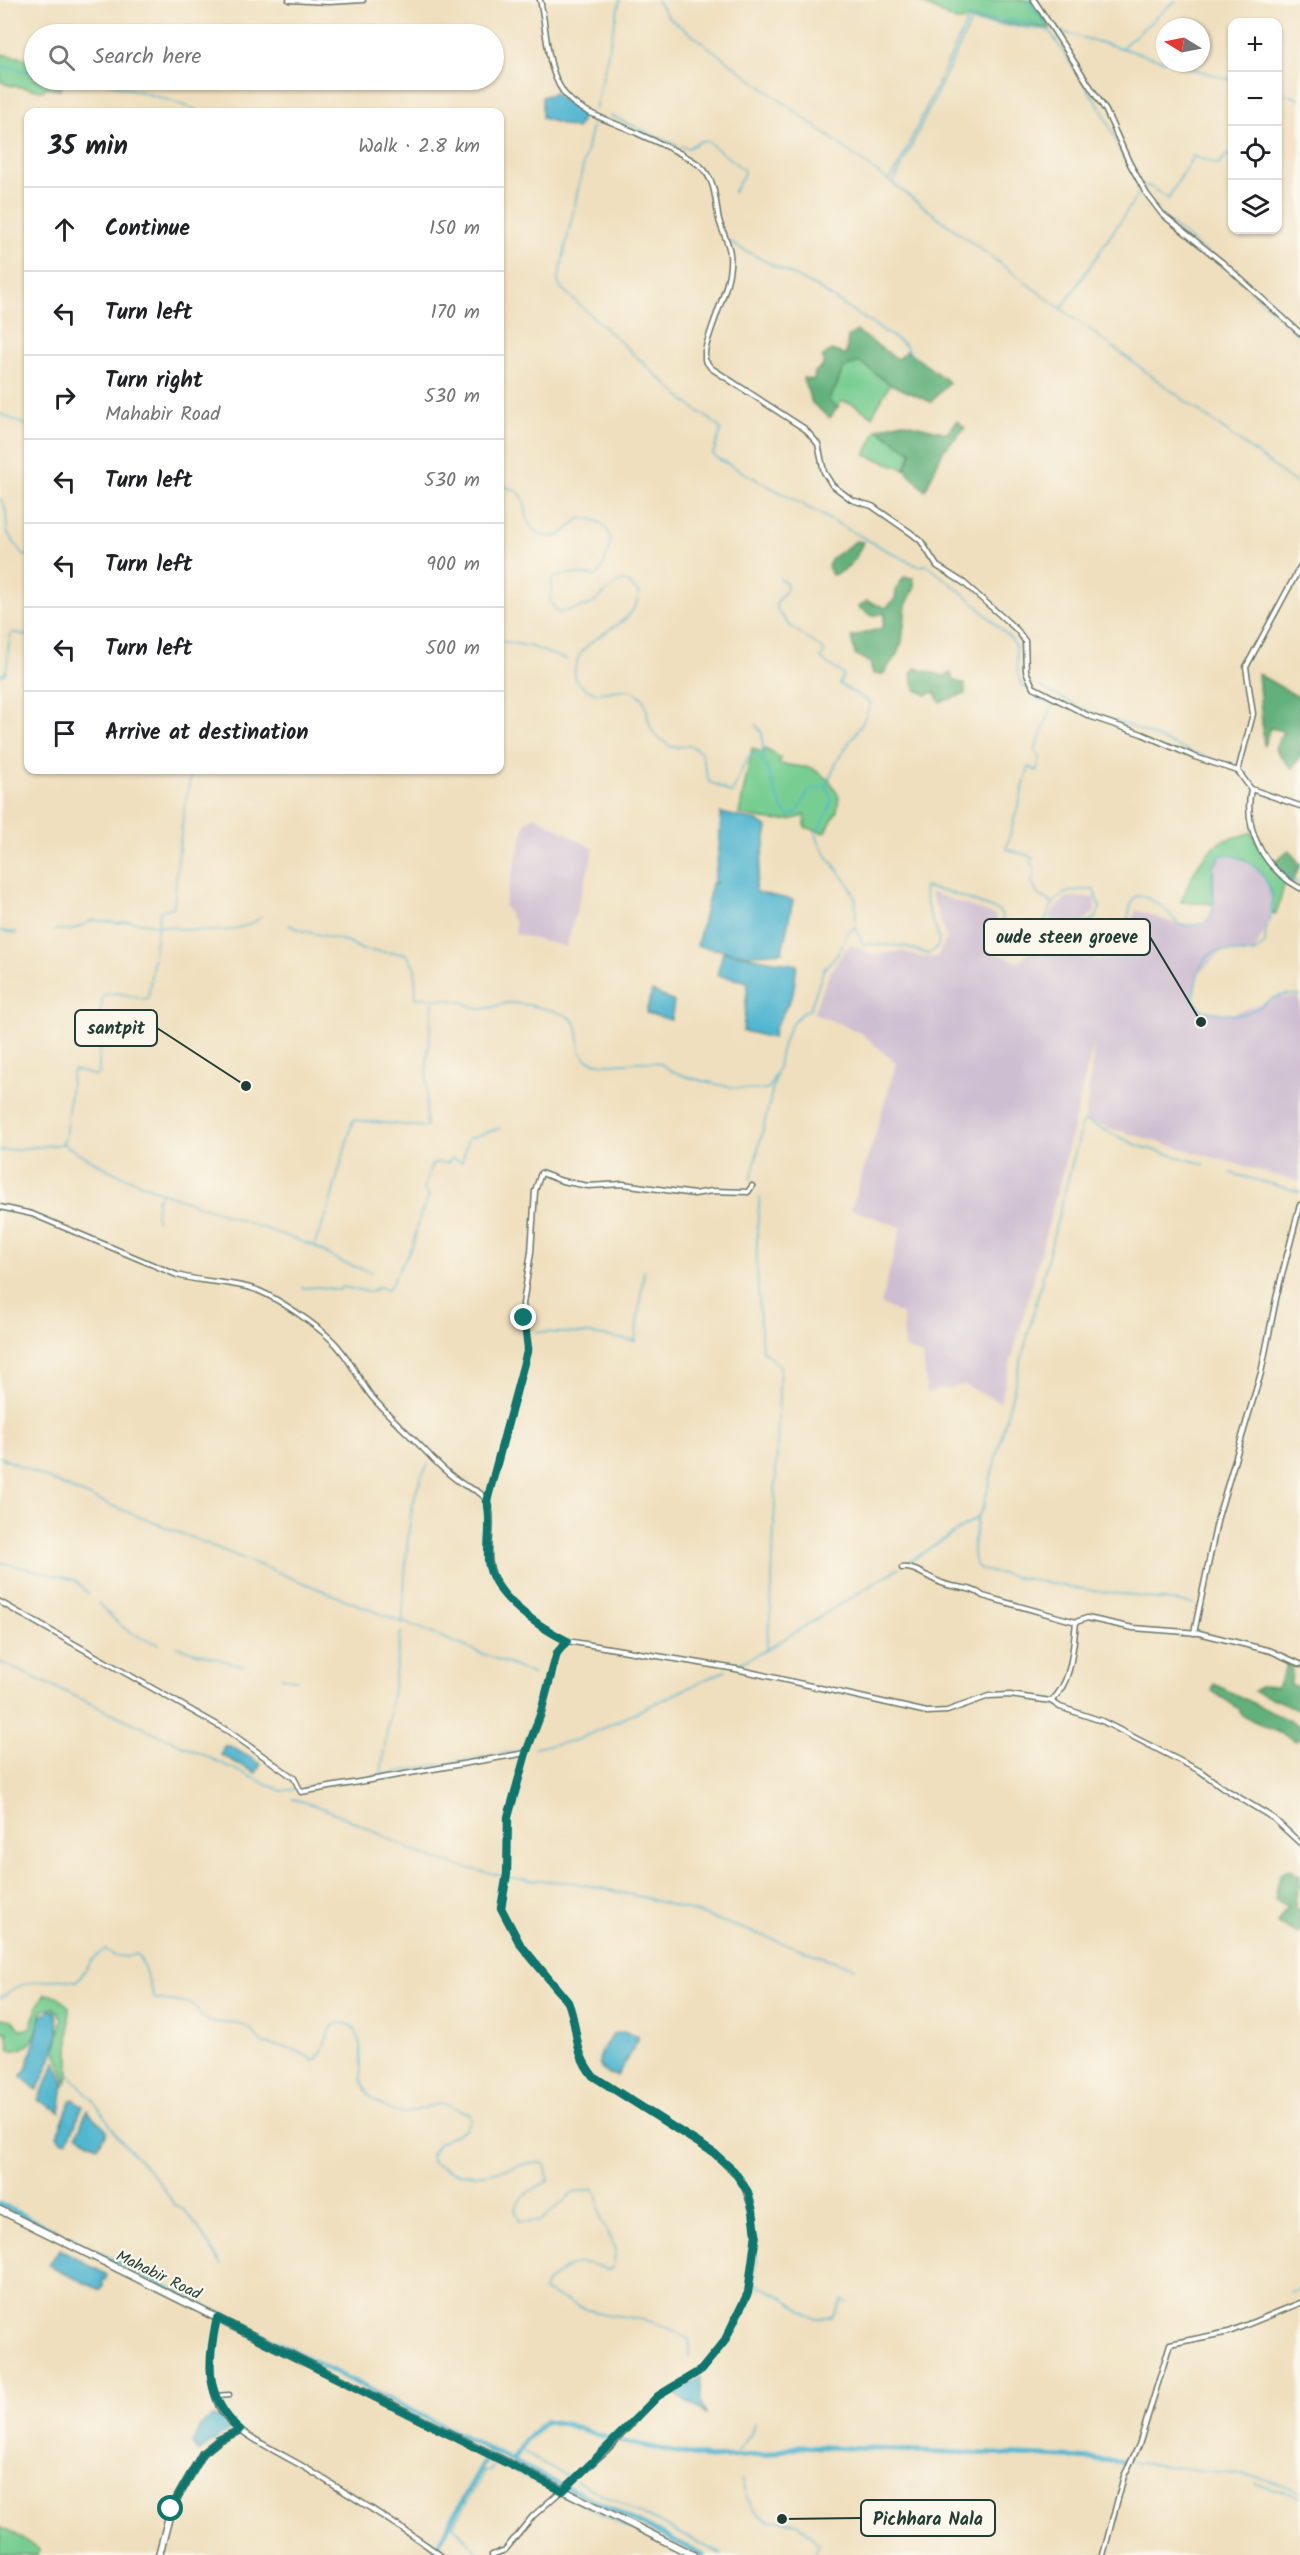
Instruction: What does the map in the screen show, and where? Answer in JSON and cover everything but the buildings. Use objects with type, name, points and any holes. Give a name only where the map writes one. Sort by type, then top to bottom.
[{"type":"street","points":[[289,0],[328,2],[363,0]]},
{"type":"street","points":[[540,0],[547,50],[559,83],[569,99],[586,110],[637,132],[700,165],[709,176],[714,189],[720,227],[730,255],[726,285],[705,351],[705,360],[711,368],[805,429],[818,444],[824,472],[832,485],[852,500],[872,506],[911,533],[921,541],[937,566],[964,583],[1017,630],[1025,641],[1026,672],[1033,687],[1089,716],[1238,771],[1251,789],[1300,806]]},
{"type":"street","points":[[1034,0],[1106,111],[1129,162],[1161,214],[1223,263],[1300,333]]},
{"type":"street","points":[[1238,771],[1253,714],[1246,667],[1300,567]]},
{"type":"street","points":[[1251,789],[1248,805],[1252,832],[1272,864],[1286,879],[1300,888]]},
{"type":"street","points":[[752,1186],[748,1192],[712,1191],[694,1194],[622,1184],[588,1186],[562,1181],[541,1173],[535,1191],[531,1252],[524,1304],[528,1348],[487,1501],[490,1524],[488,1559],[490,1572],[499,1589],[538,1626],[567,1641],[736,1669],[927,1712],[946,1711],[989,1696],[1010,1695],[1051,1701],[1060,1707],[1102,1721],[1200,1771],[1222,1788],[1273,1818],[1300,1843]]},
{"type":"street","points":[[1194,1632],[1218,1517],[1261,1373],[1277,1294],[1300,1205]]},
{"type":"street","points":[[0,1207],[32,1214],[192,1280],[255,1289],[267,1295],[329,1337],[339,1347],[381,1407],[452,1476],[480,1492],[487,1501]]},
{"type":"street","points":[[902,1568],[909,1566],[943,1584],[971,1589],[983,1596],[1076,1622],[1087,1618],[1133,1628],[1194,1632],[1271,1651],[1300,1664]]},
{"type":"street","points":[[0,1602],[228,1731],[294,1778],[301,1792],[526,1753]]},
{"type":"street","points":[[1051,1701],[1059,1694],[1071,1659],[1076,1622]]},
{"type":"street","points":[[492,2555],[505,2550],[533,2516],[563,2491],[658,2396],[701,2370],[724,2342],[748,2293],[756,2234],[748,2192],[734,2171],[714,2153],[593,2076],[581,2058],[574,2035],[573,2013],[568,2002],[520,1944],[501,1908],[507,1874],[506,1828],[557,1653],[567,1641]]},
{"type":"street","name":"Mahabir Road","points":[[0,2210],[693,2555]]},
{"type":"street","points":[[1103,2555],[1124,2476],[1139,2445],[1170,2344],[1229,2332],[1300,2303]]},
{"type":"street","points":[[217,2318],[209,2352],[211,2383],[221,2410],[240,2430],[306,2468],[440,2555]]},
{"type":"street","points":[[216,2396],[229,2395]]},
{"type":"street","points":[[159,2555],[171,2509],[203,2453],[219,2440],[240,2430]]},
{"type":"shaded area","points":[[535,816],[594,849],[566,947],[515,934],[515,923],[504,906],[526,822]]},
{"type":"shaded area","points":[[1233,854],[1242,857],[1257,870],[1270,890],[1272,913],[1254,953],[1222,951],[1197,975],[1193,998],[1202,1010],[1231,1014],[1279,997],[1300,998],[1300,1182],[1085,1121],[1095,1037],[1060,1181],[1000,1402],[964,1385],[927,1393],[923,1356],[904,1347],[903,1315],[881,1304],[901,1227],[851,1209],[896,1063],[860,1032],[813,1013],[831,970],[850,944],[875,955],[902,951],[920,957],[937,957],[947,938],[930,892],[996,916],[995,953],[1018,962],[1040,942],[1053,910],[1067,897],[1095,898],[1095,912],[1070,932],[1074,947],[1084,957],[1100,960],[1114,951],[1124,938],[1136,910],[1179,925],[1206,923],[1214,904],[1213,866],[1222,855]]},
{"type":"green space","points":[[916,0],[1034,0],[1051,28],[970,20],[956,21]]},
{"type":"green space","points":[[0,54],[24,58],[24,88],[0,81]]},
{"type":"green space","points":[[857,331],[897,359],[907,351],[949,382],[931,402],[890,384],[860,362],[843,368],[828,401],[838,407],[830,418],[812,403],[803,378],[814,380],[815,372],[823,366],[823,356],[831,350],[846,355],[848,337]]},
{"type":"green space","points":[[860,362],[890,384],[872,416],[853,404],[842,401],[838,407],[827,401],[844,367]]},
{"type":"green space","points":[[957,421],[965,428],[943,451],[925,491],[905,469],[912,452],[877,429],[902,422],[947,433]]},
{"type":"green space","points":[[877,429],[912,452],[905,469],[865,455]]},
{"type":"green space","points":[[856,541],[863,542],[855,559],[848,567],[832,575],[828,566],[832,558]]},
{"type":"green space","points":[[904,577],[913,578],[915,587],[906,606],[902,642],[896,656],[883,674],[873,674],[870,663],[855,654],[851,637],[882,628],[885,613],[872,616],[858,607],[867,601],[886,608],[895,599],[896,589]]},
{"type":"green space","points":[[915,668],[944,676],[951,673],[953,680],[965,684],[965,694],[940,702],[934,692],[926,695],[915,689],[911,674]]},
{"type":"green space","points":[[1258,674],[1300,698],[1300,757],[1292,769],[1275,749],[1283,731],[1270,728],[1264,746]]},
{"type":"green space","points":[[752,748],[763,753],[763,748],[781,758],[779,764],[812,768],[830,781],[839,797],[837,811],[825,833],[805,827],[805,815],[781,820],[739,814]]},
{"type":"green space","points":[[1252,832],[1261,851],[1286,879],[1276,914],[1272,913],[1271,892],[1262,875],[1251,864],[1230,855],[1222,855],[1213,866],[1214,904],[1181,902],[1196,869],[1206,854],[1224,840]]},
{"type":"green space","points":[[1289,850],[1300,864],[1292,884],[1272,864]]},
{"type":"green space","points":[[1287,1665],[1292,1667],[1291,1684],[1300,1688],[1300,1710],[1254,1691],[1261,1686],[1277,1687]]},
{"type":"green space","points":[[1214,1684],[1300,1726],[1300,1738],[1296,1741],[1243,1716],[1239,1709],[1212,1691]]},
{"type":"green space","points":[[1290,1870],[1300,1876],[1300,1887],[1297,1890],[1295,1906],[1300,1912],[1300,1932],[1296,1933],[1277,1923],[1287,1906],[1275,1900],[1280,1873]]},
{"type":"green space","points":[[45,1994],[57,1996],[69,2007],[69,2074],[66,2083],[56,2050],[62,2018],[54,2008],[43,2009],[34,2038],[26,2047],[10,2050],[7,2032],[0,2031],[0,2018],[12,2020],[22,2030],[30,2028],[38,2005]]},
{"type":"green space","points":[[0,2528],[11,2531],[39,2550],[38,2555],[0,2555]]},
{"type":"water","points":[[554,93],[584,114],[577,129],[542,118],[542,97]]},
{"type":"water","points":[[721,813],[757,821],[768,828],[755,888],[756,892],[793,900],[782,952],[749,955],[697,946],[712,883],[718,883],[714,882]]},
{"type":"water","points":[[723,952],[797,965],[793,994],[775,1028],[773,1038],[743,1031],[748,982],[717,975]]},
{"type":"water","points":[[652,991],[674,1002],[671,1020],[646,1013]]},
{"type":"water","points":[[224,1746],[230,1746],[261,1764],[256,1773],[221,1755]]},
{"type":"water","points":[[51,2010],[54,2011],[57,2020],[57,2040],[37,2090],[21,2076],[27,2068],[42,2015]]},
{"type":"water","points":[[623,2032],[638,2037],[638,2040],[617,2076],[602,2069],[599,2059],[604,2046],[614,2034]]},
{"type":"water","points":[[56,2062],[64,2084],[60,2112],[38,2100]]},
{"type":"water","points":[[74,2099],[83,2106],[68,2141],[62,2141],[57,2135],[71,2100]]},
{"type":"water","points":[[87,2110],[107,2131],[97,2146],[77,2135]]},
{"type":"water","points":[[60,2249],[107,2275],[106,2280],[103,2279],[100,2290],[48,2264]]},
{"type":"water","points":[[701,2377],[701,2404],[706,2414],[674,2393]]},
{"type":"water","points":[[219,2416],[233,2428],[200,2453],[197,2452],[192,2444],[199,2430],[209,2419]]},
{"type":"waterway","points":[[595,110],[620,0]]},
{"type":"waterway","points":[[657,0],[668,17],[1300,486]]},
{"type":"waterway","points":[[1028,0],[1045,23]]},
{"type":"waterway","points":[[1058,31],[1121,48],[1176,0]]},
{"type":"waterway","points":[[969,17],[1045,23]]},
{"type":"waterway","points":[[889,180],[899,165],[968,20]]},
{"type":"waterway","points":[[893,184],[971,22],[1049,30],[1104,114],[1126,163],[1144,194],[1161,216],[1228,270]]},
{"type":"waterway","points":[[1121,48],[1156,58]]},
{"type":"waterway","points":[[0,66],[24,70]]},
{"type":"waterway","points":[[1203,72],[1228,79]]},
{"type":"waterway","points":[[134,90],[190,108]]},
{"type":"waterway","points":[[1282,93],[1300,99]]},
{"type":"waterway","points":[[594,116],[558,281],[560,287],[686,402],[717,425],[721,430],[713,454],[715,457],[886,550],[918,566],[927,565],[970,599],[1013,641],[1021,684],[1036,699],[1053,705],[1035,750],[1040,758],[1037,771],[1029,767],[1006,849],[1033,857],[1031,864],[1035,868],[1032,883],[1038,895],[1052,903]]},
{"type":"waterway","points":[[611,116],[678,146],[689,148],[700,141],[707,141],[743,169],[744,174],[733,193]]},
{"type":"waterway","points":[[1144,186],[1151,187],[1168,199],[1193,156],[1219,165],[1228,155]]},
{"type":"waterway","points":[[1062,308],[1141,190]]},
{"type":"waterway","points":[[731,240],[734,245],[816,287],[905,345],[912,356]]},
{"type":"waterway","points":[[1249,289],[1286,323]]},
{"type":"waterway","points":[[1288,326],[1300,336]]},
{"type":"waterway","points":[[0,414],[24,424]]},
{"type":"waterway","points":[[504,486],[521,494],[527,518],[536,532],[551,537],[557,536],[580,518],[593,520],[608,530],[610,538],[607,556],[597,576],[568,574],[552,580],[550,602],[559,613],[592,604],[618,582],[626,581],[639,593],[635,607],[627,617],[582,651],[576,664],[575,680],[594,692],[602,693],[623,689],[638,694],[645,702],[650,727],[655,734],[671,747],[691,746],[701,752],[709,782],[732,794],[747,758],[755,753],[766,766],[779,801],[789,816],[797,813],[809,790],[826,787],[832,798],[829,810],[816,834],[824,852],[852,890],[856,902],[856,929],[863,944],[903,946],[928,954],[934,950],[939,942],[928,909],[924,887],[951,893],[999,911],[1003,917],[999,948],[1008,953],[1025,947],[1036,937],[1053,905],[1061,896],[1074,891],[1094,890],[1100,908],[1096,918],[1077,928],[1074,939],[1081,950],[1091,958],[1107,950],[1120,938],[1136,896],[1155,902],[1166,910],[1179,925],[1196,925],[1206,922],[1212,916],[1211,877],[1214,865],[1222,855],[1233,856],[1242,859],[1259,872],[1270,890],[1272,913],[1266,927],[1265,944],[1254,953],[1221,951],[1208,957],[1200,969],[1193,998],[1202,1010],[1235,1014],[1246,1013],[1283,995],[1300,996]]},
{"type":"waterway","points":[[0,498],[6,510],[7,532],[24,555]]},
{"type":"waterway","points":[[779,578],[787,584],[787,589],[776,603],[777,610],[789,625],[825,651],[821,659],[844,675],[839,684],[871,703],[862,724],[838,759],[826,786]]},
{"type":"waterway","points":[[0,676],[5,673],[12,632],[24,635]]},
{"type":"waterway","points":[[504,642],[529,646],[567,660]]},
{"type":"waterway","points":[[1040,687],[1089,712],[1130,726],[1188,751],[1236,767]]},
{"type":"waterway","points":[[756,725],[762,733],[764,759]]},
{"type":"waterway","points":[[0,1151],[62,1144],[65,1139],[72,1073],[74,1070],[96,1076],[99,1074],[100,1016],[103,995],[117,993],[148,998],[160,911],[174,907],[180,838],[191,774]]},
{"type":"waterway","points":[[1253,827],[1277,867],[1300,884]]},
{"type":"waterway","points":[[54,930],[72,930],[93,920],[118,923],[129,921],[213,931],[230,930],[260,918]]},
{"type":"waterway","points":[[289,925],[349,942],[362,950],[406,954],[415,967],[416,998],[456,1001],[480,1009],[508,1003],[521,1004],[565,1015],[575,1022],[579,1045],[584,1056],[597,1063],[654,1062],[692,1078],[721,1085],[761,1090],[769,1088],[778,1068]]},
{"type":"waterway","points":[[778,1067],[787,1033],[796,1019],[810,1009],[824,969],[838,954],[847,934],[855,927]]},
{"type":"waterway","points":[[0,931],[17,933]]},
{"type":"waterway","points":[[314,1245],[327,1214],[353,1120],[426,1127],[427,1063],[433,1002]]},
{"type":"waterway","points":[[751,1179],[776,1075]]},
{"type":"waterway","points":[[906,1564],[977,1518],[983,1508],[1082,1125],[1085,1121],[1139,1146],[1204,1164]]},
{"type":"waterway","points":[[302,1288],[320,1287],[339,1290],[342,1287],[370,1292],[379,1287],[388,1290],[413,1244],[420,1216],[429,1196],[424,1189],[431,1166],[436,1163],[448,1163],[451,1158],[462,1162],[468,1139],[500,1128]]},
{"type":"waterway","points":[[63,1144],[111,1171],[161,1192],[314,1246],[341,1262],[371,1272]]},
{"type":"waterway","points":[[1231,1173],[1300,1192]]},
{"type":"waterway","points":[[156,1220],[157,1200],[161,1193]]},
{"type":"waterway","points":[[760,1198],[757,1255],[762,1350],[780,1366],[771,1608],[766,1650]]},
{"type":"waterway","points":[[536,1332],[590,1334],[635,1341],[644,1271]]},
{"type":"waterway","points":[[0,1457],[78,1492],[401,1622]]},
{"type":"waterway","points":[[402,1625],[410,1519],[414,1498],[428,1465]]},
{"type":"waterway","points":[[977,1519],[973,1554],[977,1566],[982,1570],[1068,1587],[1194,1604]]},
{"type":"waterway","points":[[0,1562],[75,1580],[89,1594]]},
{"type":"waterway","points":[[734,1666],[766,1650],[899,1568]]},
{"type":"waterway","points":[[98,1603],[125,1629],[159,1644]]},
{"type":"waterway","points":[[404,1622],[533,1674]]},
{"type":"waterway","points":[[381,1773],[401,1632]]},
{"type":"waterway","points":[[177,1647],[243,1666]]},
{"type":"waterway","points":[[0,1662],[282,1791],[296,1789]]},
{"type":"waterway","points":[[534,1748],[577,1740],[726,1670]]},
{"type":"waterway","points":[[281,1677],[297,1680]]},
{"type":"waterway","points":[[304,1788],[524,1750]]},
{"type":"waterway","points":[[292,1799],[340,1815],[429,1857],[504,1876]]},
{"type":"waterway","points":[[510,1878],[576,1883],[646,1898],[698,1913],[854,1968]]},
{"type":"waterway","points":[[0,1999],[16,1988],[36,1981],[57,1979],[77,1981],[93,1959],[105,1949],[113,1955],[125,1957],[137,1954],[155,1999],[193,2004],[204,2018],[217,2023],[232,2023],[247,2027],[263,2044],[296,2051],[313,2061],[321,2052],[332,2028],[341,2023],[349,2025],[355,2029],[358,2036],[364,2086],[375,2101],[398,2113],[440,2104],[470,2114],[471,2121],[465,2129],[438,2144],[430,2156],[433,2163],[469,2175],[530,2163],[539,2162],[545,2165],[549,2181],[533,2189],[521,2199],[515,2209],[520,2221],[539,2222],[573,2193],[592,2189],[598,2196],[601,2220],[616,2249],[613,2268],[607,2270],[588,2263],[574,2265],[560,2272],[545,2284],[544,2291],[589,2310],[644,2320],[677,2332],[689,2340],[689,2357]]},
{"type":"waterway","points":[[69,2074],[94,2101],[119,2138],[156,2178],[174,2204],[182,2208],[198,2227],[221,2265]]},
{"type":"waterway","points":[[0,2204],[560,2485]]},
{"type":"waterway","points":[[757,2258],[754,2280],[756,2284],[784,2298],[814,2318],[832,2318],[843,2300],[847,2303]]},
{"type":"waterway","points":[[1290,2292],[1300,2288]]},
{"type":"waterway","points":[[512,2461],[526,2440],[546,2421],[565,2424],[612,2439]]},
{"type":"waterway","points":[[737,2452],[751,2434],[754,2422]]},
{"type":"waterway","points":[[619,2441],[709,2458],[763,2455],[800,2446],[1065,2457],[1126,2462]]},
{"type":"waterway","points":[[524,2451],[571,2478]]},
{"type":"waterway","points":[[436,2548],[488,2455]]},
{"type":"waterway","points":[[1132,2462],[1259,2477],[1300,2492]]},
{"type":"waterway","points":[[485,2472],[490,2471],[495,2463],[500,2464],[556,2492]]},
{"type":"waterway","points":[[481,2555],[453,2526],[484,2472],[482,2469]]},
{"type":"waterway","points":[[741,2478],[747,2498],[756,2514],[770,2520],[798,2523],[819,2544],[814,2555]]},
{"type":"waterway","points":[[576,2481],[723,2555]]},
{"type":"waterway","points":[[1255,2483],[1300,2497]]},
{"type":"waterway","points":[[569,2488],[703,2555]]},
{"type":"waterway","points":[[563,2495],[683,2555]]},
{"type":"place","name":"oude steen groeve","points":[[1201,1022]]},
{"type":"place","name":"santpit","points":[[246,1086]]},
{"type":"place","name":"Pichhara Nala","points":[[782,2519]]},
{"type":"route","points":[[171,2509],[203,2453],[219,2440],[240,2430],[221,2410],[211,2383],[209,2352],[217,2318],[563,2491],[606,2451],[658,2396],[701,2370],[724,2342],[748,2293],[756,2234],[748,2192],[742,2181],[714,2153],[643,2107],[605,2086],[593,2076],[581,2058],[574,2035],[573,2013],[568,2002],[520,1944],[501,1908],[507,1874],[506,1828],[508,1817],[557,1653],[567,1641],[538,1626],[499,1589],[490,1572],[488,1559],[490,1513],[487,1501],[528,1348],[524,1318]]}]
